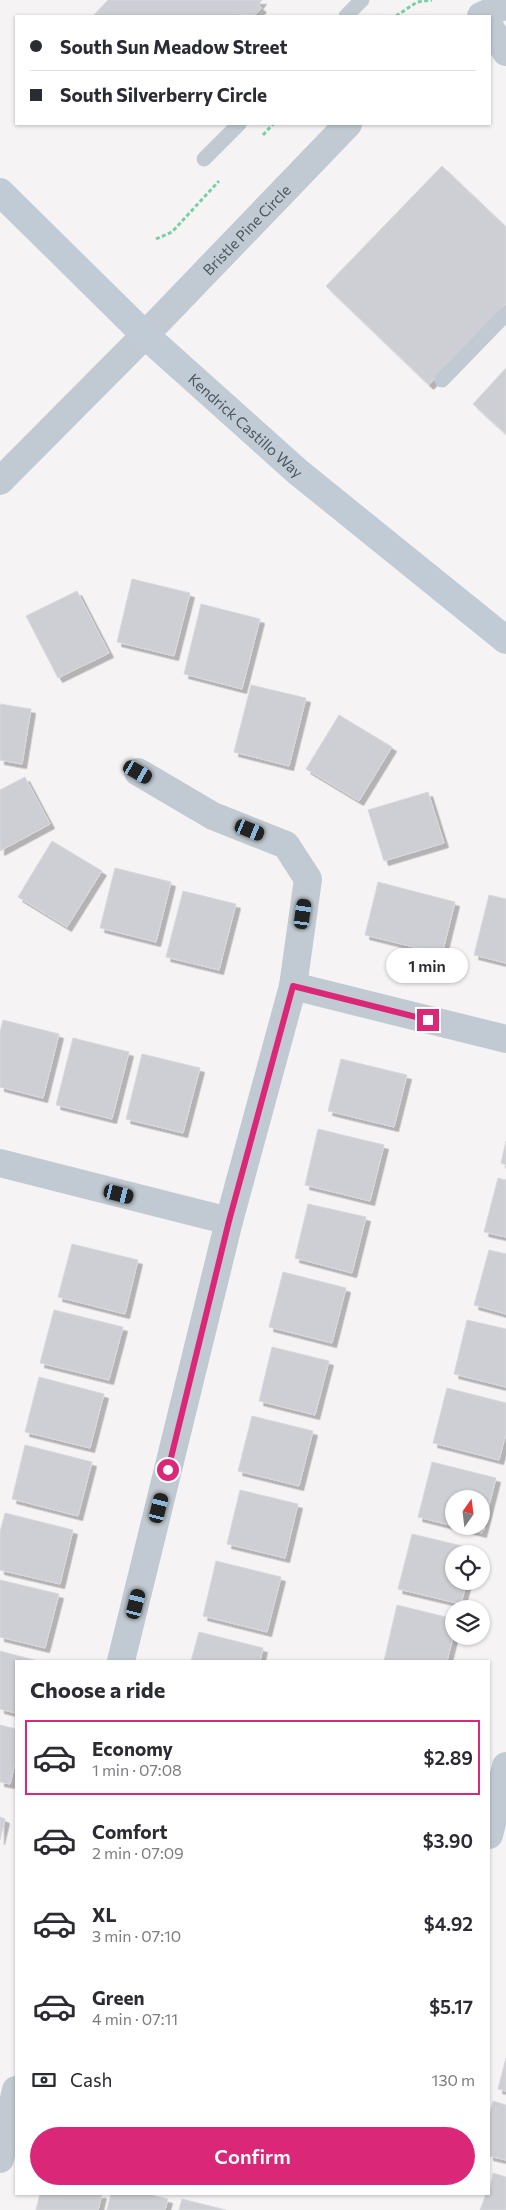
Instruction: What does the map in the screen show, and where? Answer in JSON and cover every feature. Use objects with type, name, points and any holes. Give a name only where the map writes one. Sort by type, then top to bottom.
[{"type":"main road","name":"Kendrick Castillo Way","points":[[0,192],[145,335],[298,472],[506,640]]},
{"type":"street","points":[[484,15],[506,4]]},
{"type":"street","points":[[491,30],[506,52]]},
{"type":"street","name":"Bristle Pine Circle","points":[[0,481],[145,335],[347,125]]},
{"type":"street","points":[[121,1660],[229,1221],[293,986],[308,879],[286,844],[213,816],[138,772]]},
{"type":"street","points":[[293,986],[506,1039]]},
{"type":"street","points":[[0,1163],[229,1221]]},
{"type":"street","points":[[490,1831],[506,1766]]},
{"type":"street","points":[[0,2159],[15,2094]]},
{"type":"lane","points":[[347,15],[362,0]]},
{"type":"lane","points":[[472,0],[481,15]]},
{"type":"lane","points":[[204,159],[238,125]]},
{"type":"lane","points":[[442,380],[506,314]]},
{"type":"path","points":[[398,15],[417,2],[432,0]]},
{"type":"path","points":[[260,138],[272,125]]},
{"type":"path","points":[[156,239],[172,232],[226,174]]},
{"type":"building","points":[[108,0],[262,0],[258,5],[262,8],[255,15],[94,15]]},
{"type":"building","points":[[442,166],[506,227],[506,304],[429,385],[326,286]]},
{"type":"building","points":[[506,368],[506,434],[473,404]]},
{"type":"building","points":[[132,579],[190,593],[174,656],[117,642]]},
{"type":"building","points":[[77,591],[109,653],[58,678],[26,616]]},
{"type":"building","points":[[201,604],[260,619],[242,689],[184,674]]},
{"type":"building","points":[[251,685],[306,698],[289,766],[234,752]]},
{"type":"building","points":[[0,704],[31,709],[22,764],[0,760]]},
{"type":"building","points":[[339,715],[392,747],[359,801],[306,769]]},
{"type":"building","points":[[25,777],[50,824],[0,851],[0,790]]},
{"type":"building","points":[[428,792],[444,843],[384,861],[368,810]]},
{"type":"building","points":[[52,841],[102,871],[67,927],[18,897]]},
{"type":"building","points":[[115,868],[171,882],[156,942],[100,928]]},
{"type":"building","points":[[378,882],[455,902],[442,954],[365,935]]},
{"type":"building","points":[[183,891],[236,904],[219,970],[166,957]]},
{"type":"building","points":[[489,895],[506,899],[506,963],[474,955]]},
{"type":"building","points":[[3,1020],[59,1034],[43,1098],[0,1087],[0,1032]]},
{"type":"building","points":[[73,1038],[129,1052],[112,1119],[56,1105]]},
{"type":"building","points":[[142,1054],[200,1068],[183,1133],[126,1119]]},
{"type":"building","points":[[341,1059],[407,1075],[394,1127],[328,1111]]},
{"type":"building","points":[[318,1129],[384,1145],[370,1201],[305,1185]]},
{"type":"building","points":[[506,1141],[506,1165],[501,1163]]},
{"type":"building","points":[[498,1178],[506,1180],[506,1237],[484,1232]]},
{"type":"building","points":[[308,1204],[366,1217],[352,1273],[295,1258]]},
{"type":"building","points":[[72,1244],[138,1260],[125,1314],[58,1297]]},
{"type":"building","points":[[489,1250],[506,1254],[506,1314],[474,1305]]},
{"type":"building","points":[[283,1272],[346,1288],[332,1343],[269,1327]]},
{"type":"building","points":[[54,1310],[123,1327],[109,1380],[40,1363]]},
{"type":"building","points":[[467,1320],[506,1329],[506,1387],[454,1374]]},
{"type":"building","points":[[272,1347],[329,1361],[315,1415],[259,1401]]},
{"type":"building","points":[[39,1377],[104,1394],[90,1448],[25,1432]]},
{"type":"building","points":[[447,1388],[506,1403],[506,1433],[499,1460],[433,1443]]},
{"type":"building","points":[[252,1416],[313,1431],[299,1486],[238,1471]]},
{"type":"building","points":[[25,1445],[92,1462],[78,1516],[12,1499]]},
{"type":"building","points":[[432,1462],[496,1478],[490,1502],[490,1490],[445,1490],[445,1524],[418,1517]]},
{"type":"building","points":[[240,1490],[298,1504],[285,1558],[227,1544]]},
{"type":"building","points":[[5,1513],[73,1530],[60,1584],[0,1570],[0,1532]]},
{"type":"building","points":[[412,1534],[458,1545],[445,1545],[445,1590],[465,1590],[462,1600],[445,1600],[398,1589]]},
{"type":"building","points":[[216,1561],[281,1577],[267,1632],[203,1616]]},
{"type":"building","points":[[0,1580],[59,1594],[45,1648],[0,1637]]},
{"type":"building","points":[[397,1605],[445,1617],[445,1645],[451,1645],[447,1660],[384,1660]]},
{"type":"building","points":[[199,1632],[263,1648],[260,1660],[191,1660]]},
{"type":"building","points":[[0,1651],[34,1660],[15,1660],[15,1713],[0,1709]]},
{"type":"building","points":[[0,1725],[15,1729],[15,1763],[10,1784],[0,1782]]},
{"type":"building","points":[[0,1817],[5,1819],[0,1840]]},
{"type":"building","points":[[506,2058],[506,2091],[498,2089]]},
{"type":"building","points":[[493,2101],[506,2105],[506,2160],[490,2156],[490,2112]]},
{"type":"building","points":[[493,2173],[506,2177],[506,2210],[480,2210],[486,2195],[490,2195]]},
{"type":"building","points":[[40,2195],[102,2195],[98,2210],[36,2210]]},
{"type":"building","points":[[111,2195],[151,2195],[168,2199],[165,2210],[107,2210]]},
{"type":"building","points":[[182,2199],[226,2210],[179,2210]]},
{"type":"route","points":[[168,1470],[229,1221],[293,986],[428,1020]]}]
